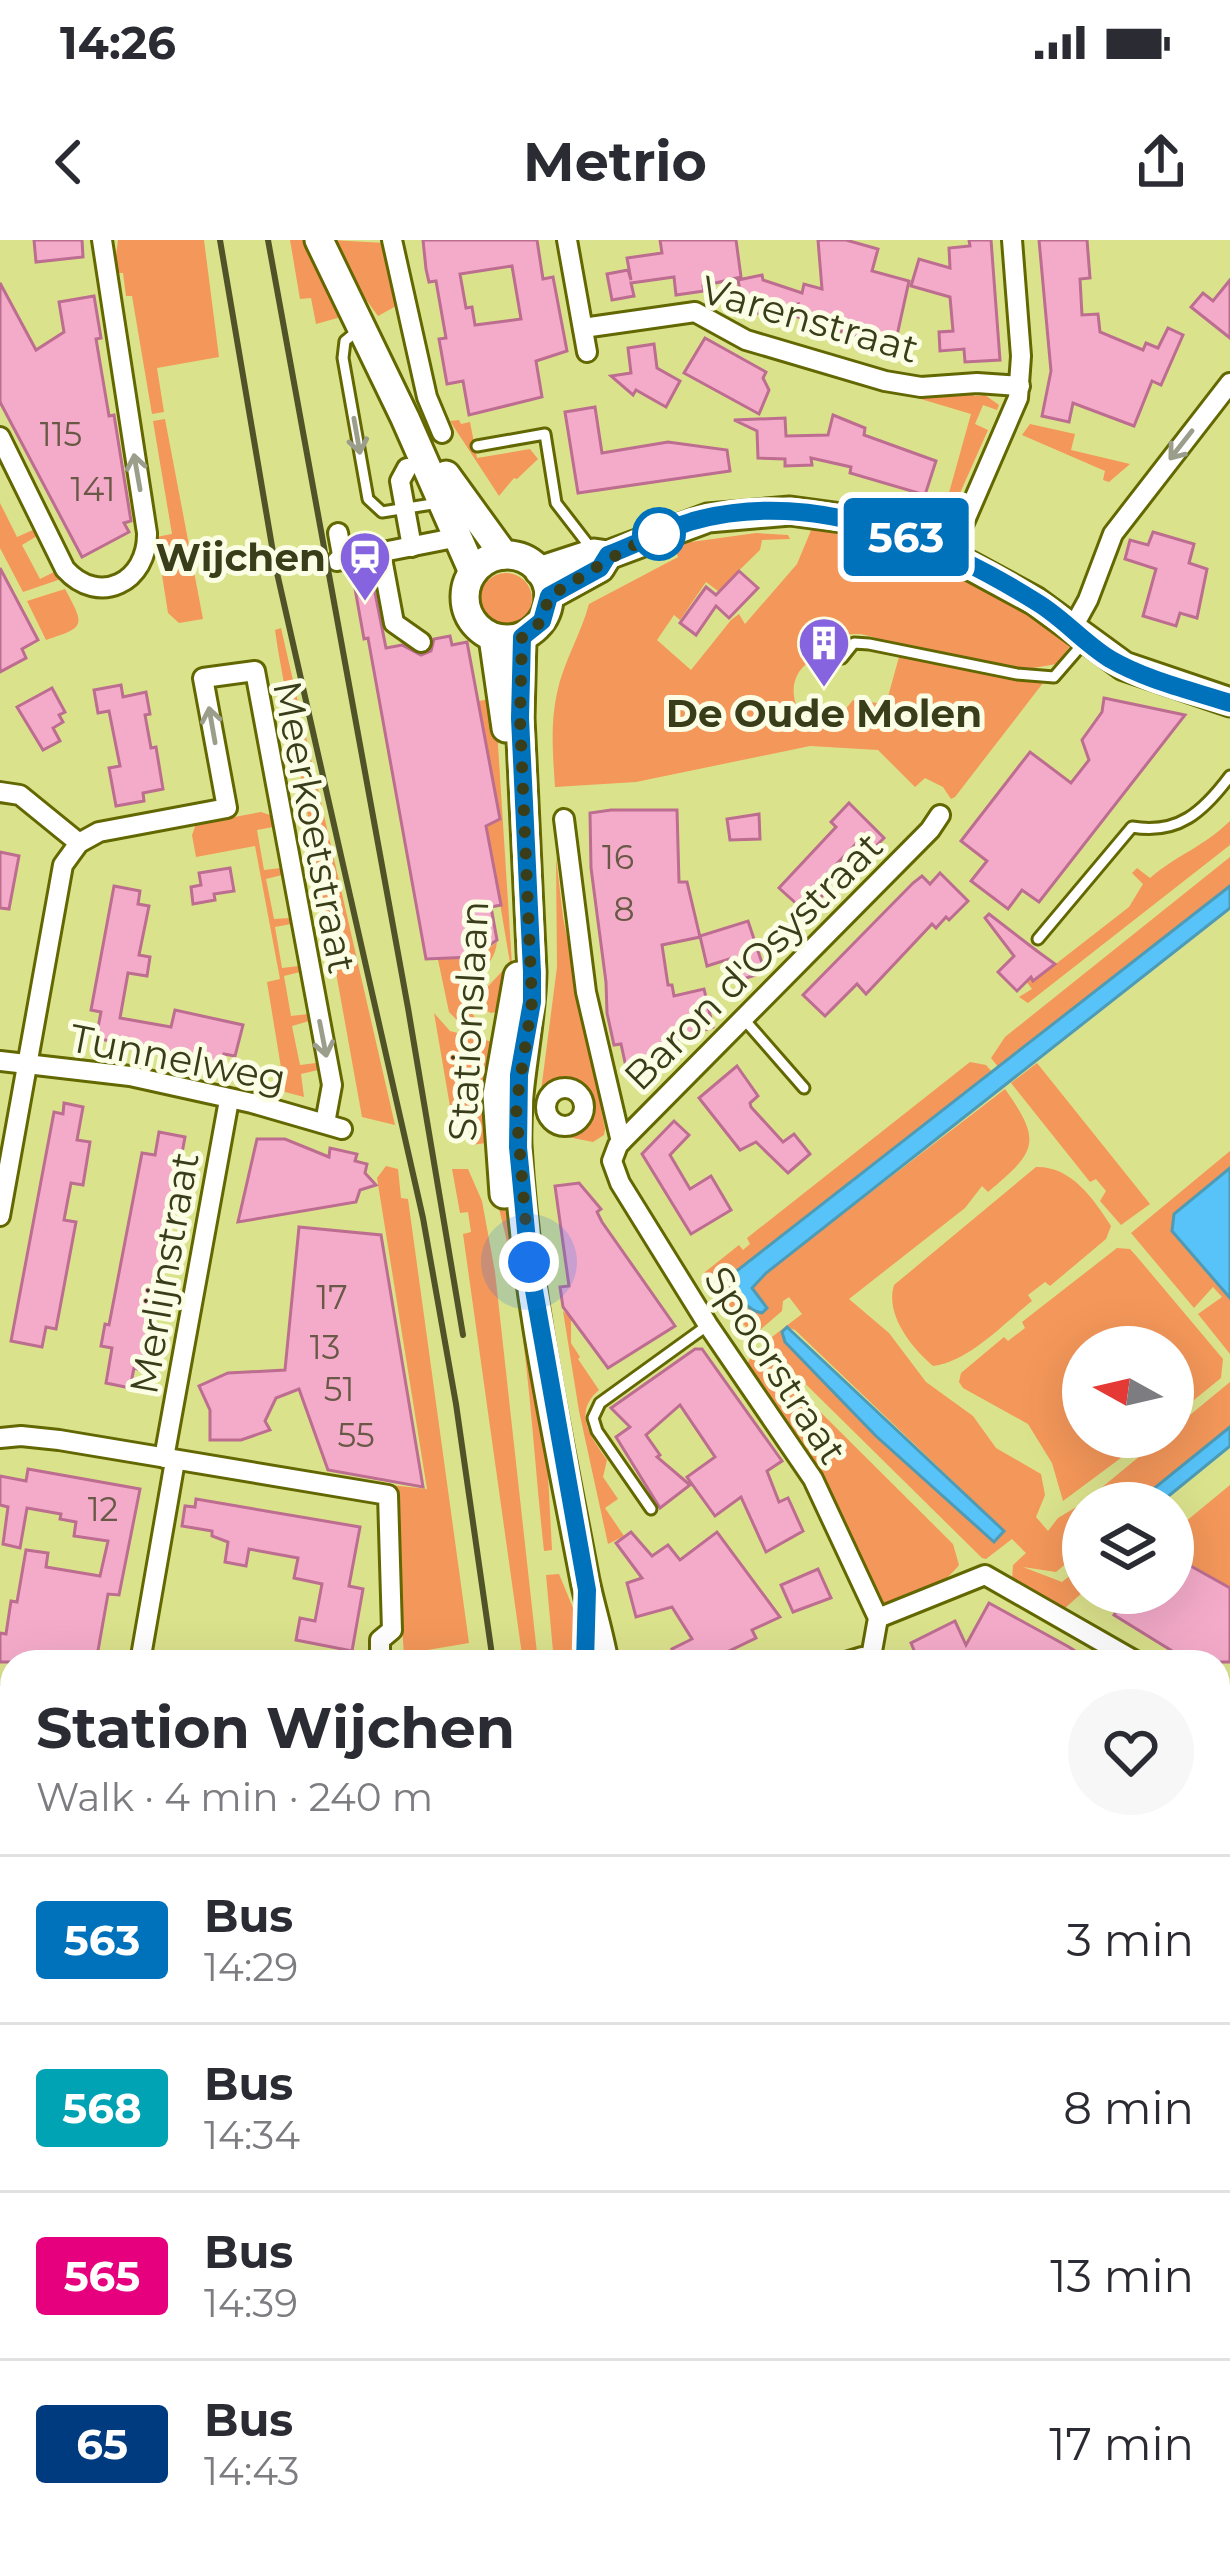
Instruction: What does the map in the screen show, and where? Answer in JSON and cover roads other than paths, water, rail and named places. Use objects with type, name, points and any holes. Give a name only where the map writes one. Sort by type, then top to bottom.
[{"type":"street","points":[[3,449],[65,569],[83,584],[121,583],[139,569],[148,541],[102,240]]},
{"type":"street","points":[[320,240],[473,572]]},
{"type":"street","points":[[392,240],[427,397],[442,433]]},
{"type":"street","points":[[567,240],[586,352]]},
{"type":"street","points":[[950,555],[1012,419],[1020,386],[1012,240]]},
{"type":"street","name":"Varenstraat","points":[[583,328],[695,312],[746,340],[885,381],[921,388],[977,383],[1020,386]]},
{"type":"street","points":[[1079,634],[1108,544],[1230,382]]},
{"type":"street","points":[[405,418],[504,555]]},
{"type":"street","points":[[407,468],[400,481],[412,548]]},
{"type":"street","points":[[544,583],[696,520],[790,512],[875,526],[950,555],[1035,601],[1139,673],[1230,703]]},
{"type":"street","points":[[338,533],[340,561],[454,538]]},
{"type":"street","points":[[381,553],[394,623],[422,641]]},
{"type":"street","points":[[504,555],[530,562],[544,583],[542,621],[522,637],[493,638],[472,622],[466,610],[464,596],[473,572],[492,557],[504,555]]},
{"type":"street","name":"Stationslaan","points":[[518,832],[522,637]]},
{"type":"street","name":"Stationslaan","points":[[493,638],[518,832],[532,1002],[516,1107],[529,1262],[602,1650]]},
{"type":"street","name":"Meerkoetstraat","points":[[79,843],[99,832],[226,808],[203,678],[255,670],[332,1085],[333,1126]]},
{"type":"street","points":[[0,792],[20,795],[79,843],[63,865],[0,1216]]},
{"type":"street","name":"Baron d'Osystraat","points":[[617,1148],[940,815]]},
{"type":"street","name":"Spoorstraat","points":[[563,819],[586,992],[617,1148],[616,1175],[708,1324],[806,1465],[878,1618]]},
{"type":"street","name":"Tunnelweg","points":[[0,1061],[130,1076],[333,1126]]},
{"type":"street","name":"Merlijnstraat","points":[[142,1650],[229,1100]]},
{"type":"street","points":[[0,1438],[21,1436],[388,1496],[392,1630],[380,1640],[380,1650]]},
{"type":"street","points":[[876,1650],[878,1618],[985,1575],[1116,1650]]},
{"type":"street","name":"Stationslaan","points":[[585,1650],[587,1590]]},
{"type":"lane","points":[[361,329],[345,341],[343,358],[368,499],[382,512],[443,502]]},
{"type":"lane","points":[[477,446],[545,434],[556,503],[601,558]]},
{"type":"lane","points":[[842,658],[854,644],[869,644],[1017,674],[1054,676],[1079,634]]},
{"type":"lane","points":[[1038,939],[1132,827],[1160,830],[1179,825],[1208,804],[1230,776]]},
{"type":"lane","points":[[742,1017],[804,1088]]},
{"type":"lane","points":[[651,1509],[597,1431],[594,1412],[708,1324]]},
{"type":"water","points":[[1230,886],[1230,908],[766,1273],[752,1288],[767,1308],[762,1313],[738,1296],[728,1281],[734,1273]]},
{"type":"water","points":[[1230,1168],[1230,1298],[1172,1231],[1174,1214]]},
{"type":"water","points":[[787,1327],[1004,1531],[994,1542],[876,1436],[785,1342],[782,1332]]},
{"type":"water","points":[[1230,1427],[1230,1446],[1186,1482],[1162,1482]]},
{"type":"railway","points":[[220,240],[275,564],[423,1218],[491,1650]]},
{"type":"railway","points":[[268,240],[463,1335]]},
{"type":"place","name":"Wijchen","points":[[365,603]]},
{"type":"place","name":"De Oude Molen","points":[[824,689]]}]
